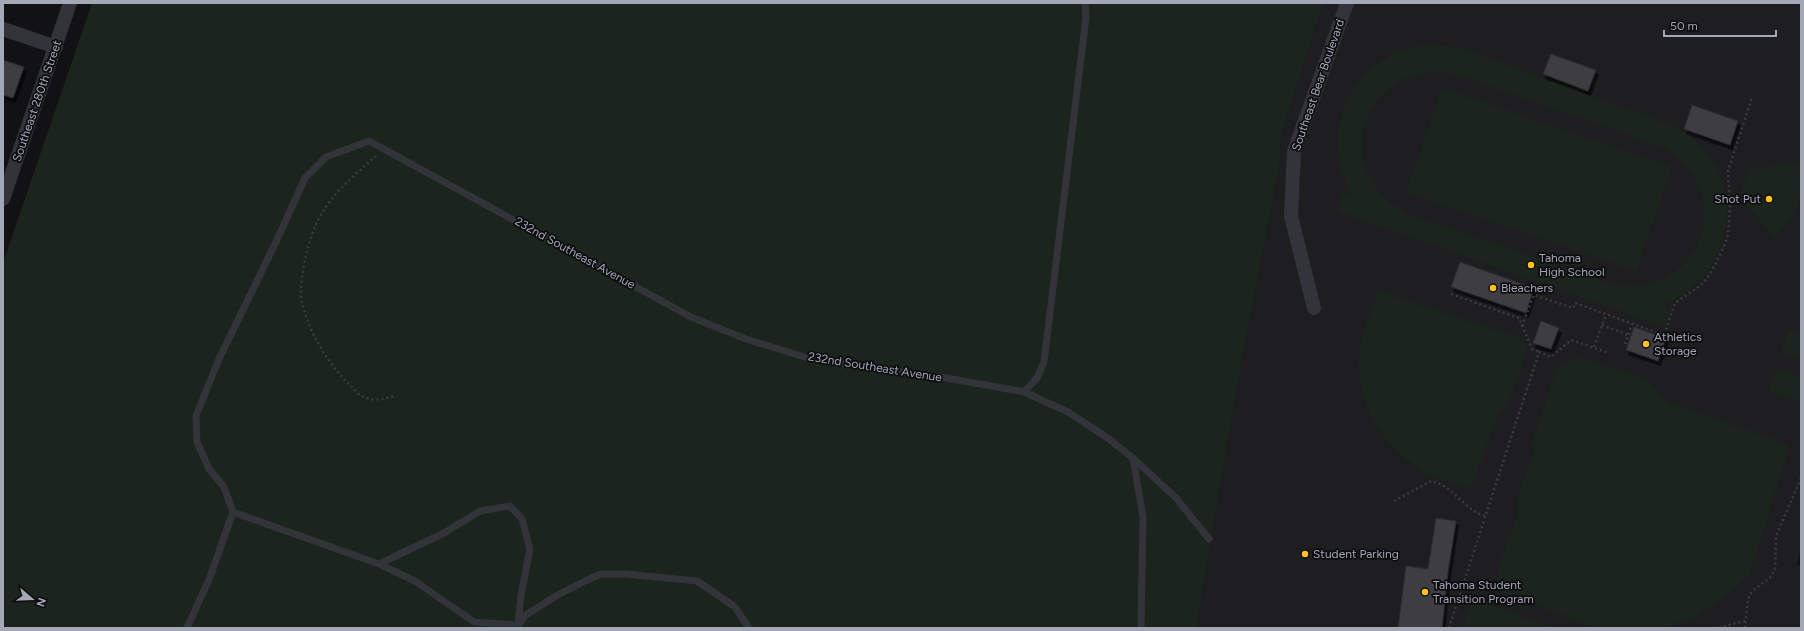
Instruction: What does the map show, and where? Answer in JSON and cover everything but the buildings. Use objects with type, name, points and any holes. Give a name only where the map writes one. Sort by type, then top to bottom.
[{"type":"street","name":"Southeast 280th Street","points":[[3,199],[70,3]]},
{"type":"street","name":"Southeast Bear Boulevard","points":[[1314,308],[1291,216],[1294,151],[1347,3]]},
{"type":"street","points":[[3,29],[56,47]]},
{"type":"lane","points":[[1024,392],[1036,378],[1044,362],[1086,17],[1085,3]]},
{"type":"lane","name":"232nd Southeast Avenue","points":[[233,512],[224,487],[209,469],[197,442],[196,416],[219,359],[276,242],[305,178],[326,157],[369,141],[691,317],[746,339],[811,359],[941,377],[1024,392],[1068,412],[1105,436],[1133,458],[1176,498],[1209,539]]},
{"type":"lane","points":[[1133,458],[1143,517],[1141,628]]},
{"type":"lane","points":[[379,564],[444,533],[480,511],[510,506],[522,519],[530,549],[521,594],[517,627]]},
{"type":"lane","points":[[187,628],[210,577],[233,512],[379,564],[415,581],[474,622],[517,627]]},
{"type":"lane","points":[[517,627],[526,615],[554,597],[587,580],[601,574],[625,574],[697,582],[735,607],[749,628]]},
{"type":"path","points":[[1522,326],[1534,295],[1573,308],[1575,303],[1664,335],[1675,303],[1700,286],[1710,274],[1723,249],[1728,235],[1730,191],[1728,171],[1752,97]]},
{"type":"path","points":[[384,149],[346,183],[325,209],[312,233],[303,265],[302,302],[311,327],[327,360],[345,381],[361,396],[376,400],[394,396]]},
{"type":"path","points":[[1451,294],[1519,318],[1532,349],[1552,357],[1571,340],[1609,353]]},
{"type":"path","points":[[1594,347],[1606,314]]},
{"type":"path","points":[[1625,344],[1632,324]]},
{"type":"path","points":[[1602,325],[1628,335]]},
{"type":"path","points":[[1450,628],[1539,352]]},
{"type":"path","points":[[1745,628],[1748,599],[1752,592],[1770,578],[1775,569],[1776,536],[1801,478]]},
{"type":"path","points":[[1394,501],[1431,481],[1437,482],[1450,490],[1471,511],[1485,516]]},
{"type":"path","points":[[1719,628],[1747,620]]},
{"type":"shaded area","points":[[92,3],[1324,3],[1280,138],[1281,158],[1240,372],[1197,628],[3,628],[3,263]]},
{"type":"shaded area","name":"Tahoma High School","points":[[1324,3],[1801,3],[1801,550],[1797,564],[1801,566],[1800,628],[1197,628],[1240,372],[1281,158],[1280,138]]},
{"type":"shaded area","points":[[1428,45],[1448,46],[1466,50],[1679,128],[1696,141],[1706,152],[1718,170],[1725,190],[1727,211],[1725,231],[1720,250],[1710,268],[1697,283],[1680,296],[1661,305],[1672,310],[1665,327],[1337,211],[1342,194],[1354,197],[1345,178],[1339,158],[1338,138],[1341,119],[1348,100],[1358,83],[1372,68],[1399,52]],"holes":[[[1431,71],[1459,75],[1668,149],[1689,169],[1701,191],[1704,215],[1701,237],[1690,257],[1673,273],[1650,284],[1621,287],[1412,216],[1388,200],[1371,180],[1363,158],[1362,135],[1369,113],[1383,94],[1404,80]]]},
{"type":"shaded area","points":[[1442,88],[1672,167],[1636,271],[1406,192]]},
{"type":"shaded area","name":"Shot Put","points":[[1800,162],[1801,190],[1797,205],[1791,219],[1773,237],[1744,201],[1738,199],[1749,167],[1755,169]]},
{"type":"shaded area","points":[[1378,291],[1523,339],[1528,348],[1508,406],[1499,412],[1471,488],[1450,483],[1411,463],[1395,449],[1381,432],[1370,413],[1363,393],[1359,371],[1359,361],[1364,330]]},
{"type":"shaded area","points":[[1788,330],[1801,334],[1801,359],[1781,353]]},
{"type":"shaded area","points":[[1578,357],[1646,379],[1668,403],[1790,445],[1750,574],[1729,593],[1697,616],[1662,628],[1598,628],[1496,590],[1500,563],[1519,511],[1517,497],[1536,447],[1533,440],[1557,367]]},
{"type":"shaded area","points":[[1776,369],[1801,377],[1801,402],[1769,391]]},
{"type":"shaded area","points":[[1473,599],[1554,628],[1462,628]]},
{"type":"place","name":"Shot Put","points":[[1769,199]]},
{"type":"place","name":"Tahoma High School","points":[[1531,265]]},
{"type":"place","name":"Bleachers","points":[[1493,288]]},
{"type":"place","name":"Athletics Storage","points":[[1646,344]]},
{"type":"place","name":"Student Parking","points":[[1305,554]]},
{"type":"place","name":"Tahoma Student Transition Program","points":[[1425,592]]}]
